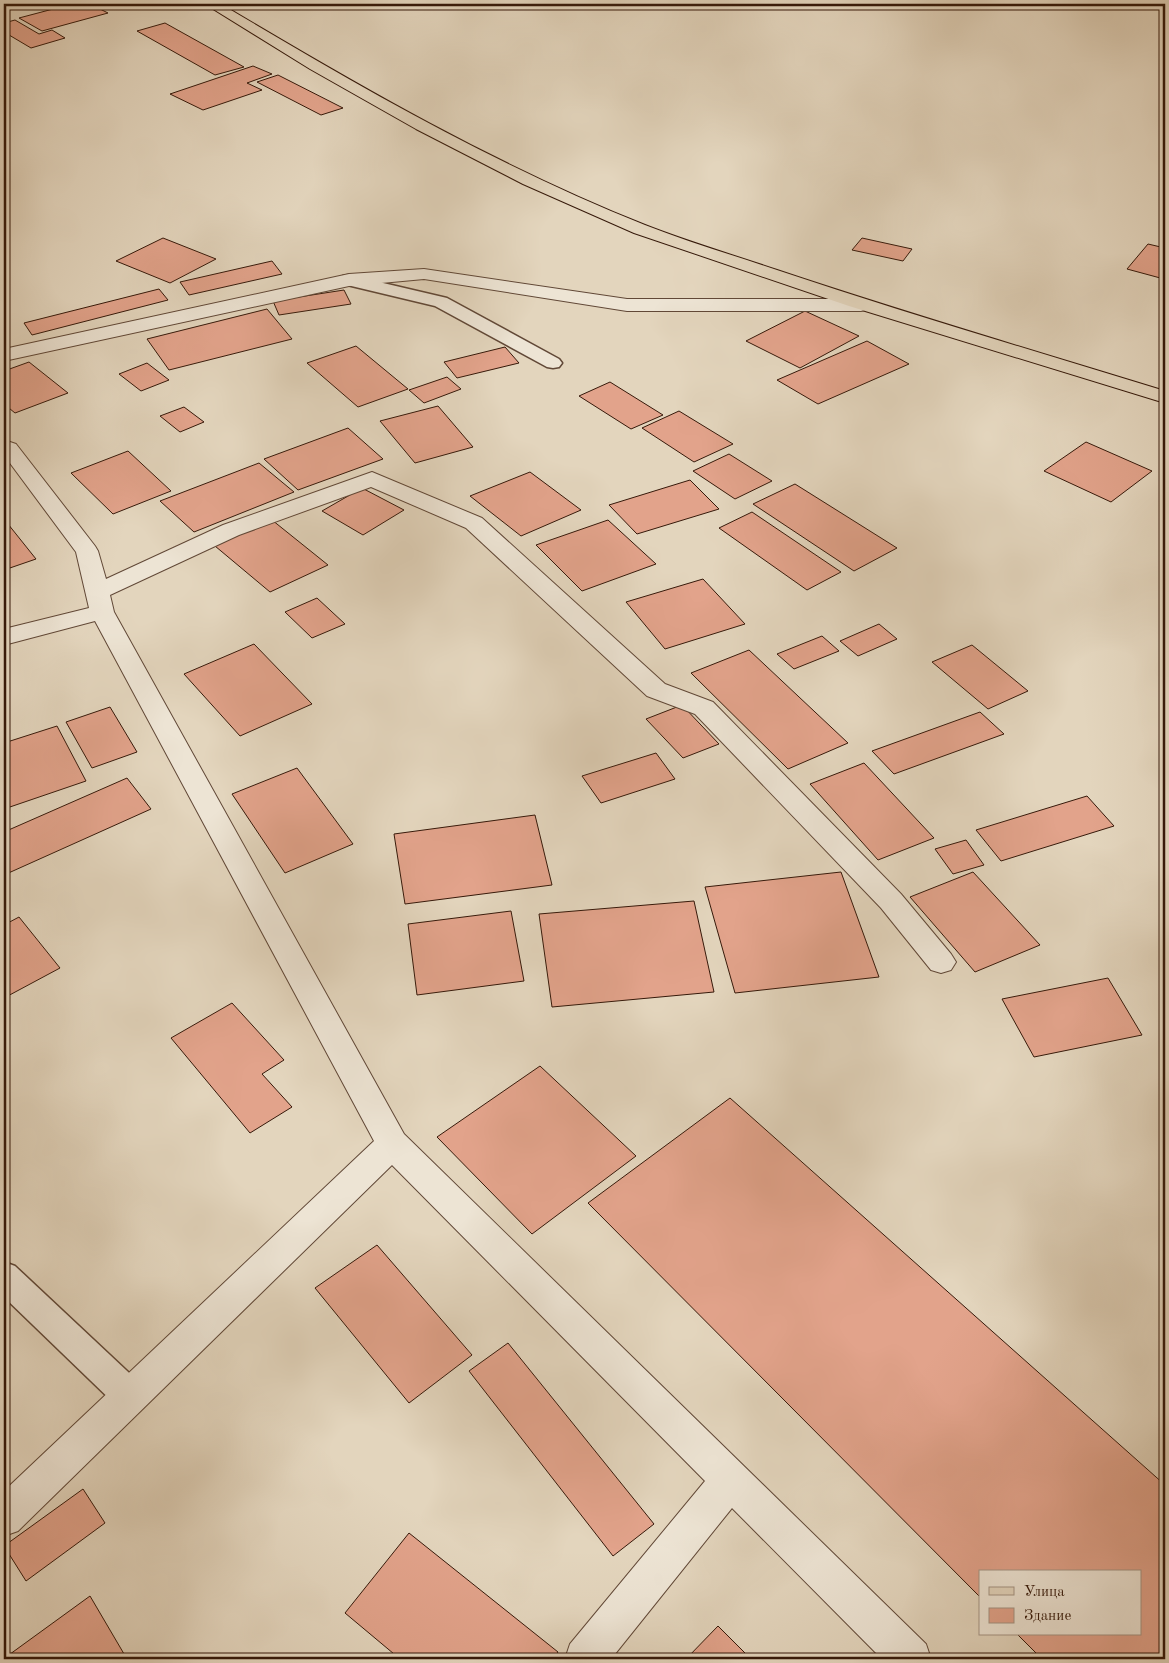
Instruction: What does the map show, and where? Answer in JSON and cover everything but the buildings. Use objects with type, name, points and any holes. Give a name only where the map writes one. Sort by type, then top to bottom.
[{"type":"main road","points":[[212,4],[288,51],[470,152],[558,194],[642,229],[860,305],[1165,397]]},
{"type":"street","points":[[4,355],[349,280],[424,274],[626,304],[860,305]]},
{"type":"street","points":[[4,446],[9,448],[86,551],[100,602],[392,1144],[911,1659]]},
{"type":"street","points":[[4,637],[100,602],[231,530],[372,479],[474,523],[656,690],[704,708],[891,901],[942,962]]},
{"type":"street","points":[[4,1517],[392,1144]]},
{"type":"street","points":[[585,1659],[730,1480]]},
{"type":"lane","points":[[349,280],[441,302],[553,363]]},
{"type":"lane","points":[[4,1276],[130,1396]]}]
